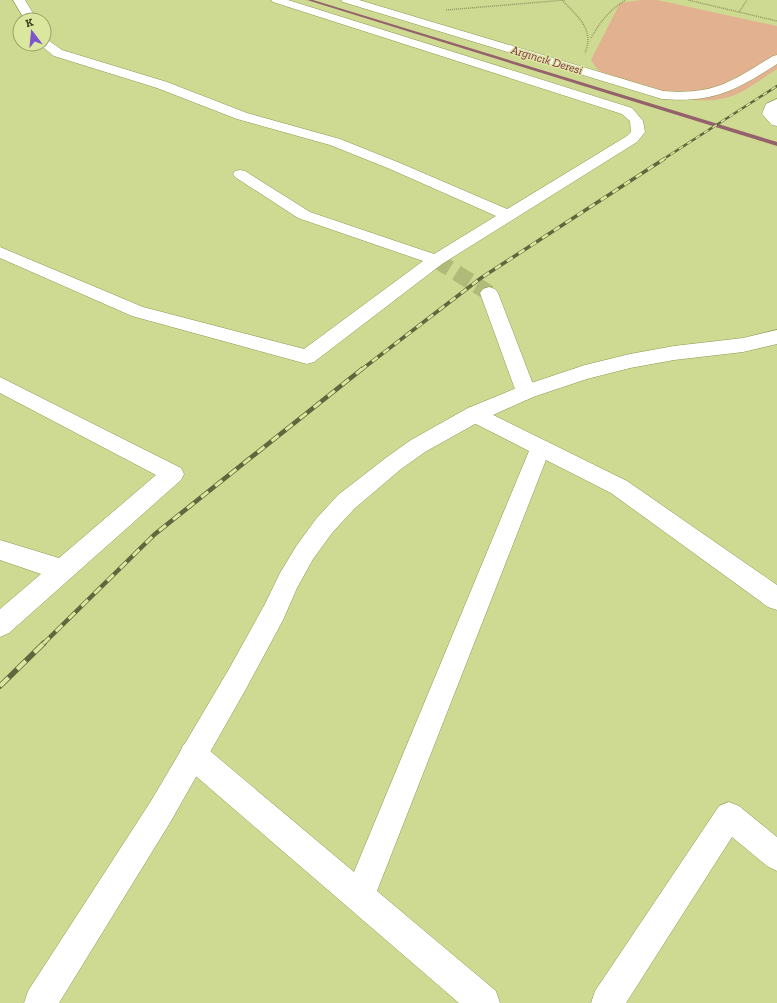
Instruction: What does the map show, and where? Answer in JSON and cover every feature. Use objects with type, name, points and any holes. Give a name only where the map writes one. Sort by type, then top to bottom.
[{"type":"street","points":[[18,0],[26,12]]},
{"type":"street","points":[[0,252],[138,312],[307,357],[436,260],[632,139],[639,132],[640,128],[636,119],[627,112],[277,0]]},
{"type":"street","points":[[347,0],[662,95],[699,96],[727,90],[777,59]]},
{"type":"street","points":[[52,49],[68,56],[162,85],[242,116],[335,142],[395,166],[509,216]]},
{"type":"street","points":[[777,103],[771,108],[769,114],[777,122]]},
{"type":"street","points":[[240,174],[304,215],[436,260]]},
{"type":"street","points":[[488,293],[526,392]]},
{"type":"street","points":[[40,1003],[161,810],[267,625],[288,581],[305,552],[324,526],[346,502],[394,462],[443,431],[475,414],[526,392],[585,372],[630,361],[674,353],[743,345],[777,338]]},
{"type":"street","points":[[0,384],[174,474],[0,625]]},
{"type":"street","points":[[475,414],[541,446],[619,487],[777,599]]},
{"type":"street","points":[[359,897],[541,446]]},
{"type":"street","points":[[0,550],[62,570]]},
{"type":"street","points":[[193,755],[484,1003]]},
{"type":"street","points":[[607,1003],[729,816],[777,856]]},
{"type":"path","points":[[443,10],[563,0],[586,28],[590,39]]},
{"type":"path","points":[[575,69],[587,51],[590,39],[601,20],[616,5],[626,0]]},
{"type":"path","points":[[688,0],[777,21]]},
{"type":"path","points":[[739,12],[747,0]]},
{"type":"shaded area","points":[[641,0],[657,0],[777,26],[777,69],[742,92],[729,97],[714,100],[682,98],[649,90],[603,74],[597,69],[591,60],[620,3]]},
{"type":"waterway","name":"Argıncık Deresi","points":[[309,0],[777,144]]},
{"type":"tunnel","points":[[436,260],[489,293]]},
{"type":"railway","points":[[662,160],[777,86]]},
{"type":"railway","points":[[361,370],[481,278],[664,159]]},
{"type":"railway","points":[[43,644],[155,534],[362,369]]},
{"type":"railway","points":[[0,686],[44,643]]}]
